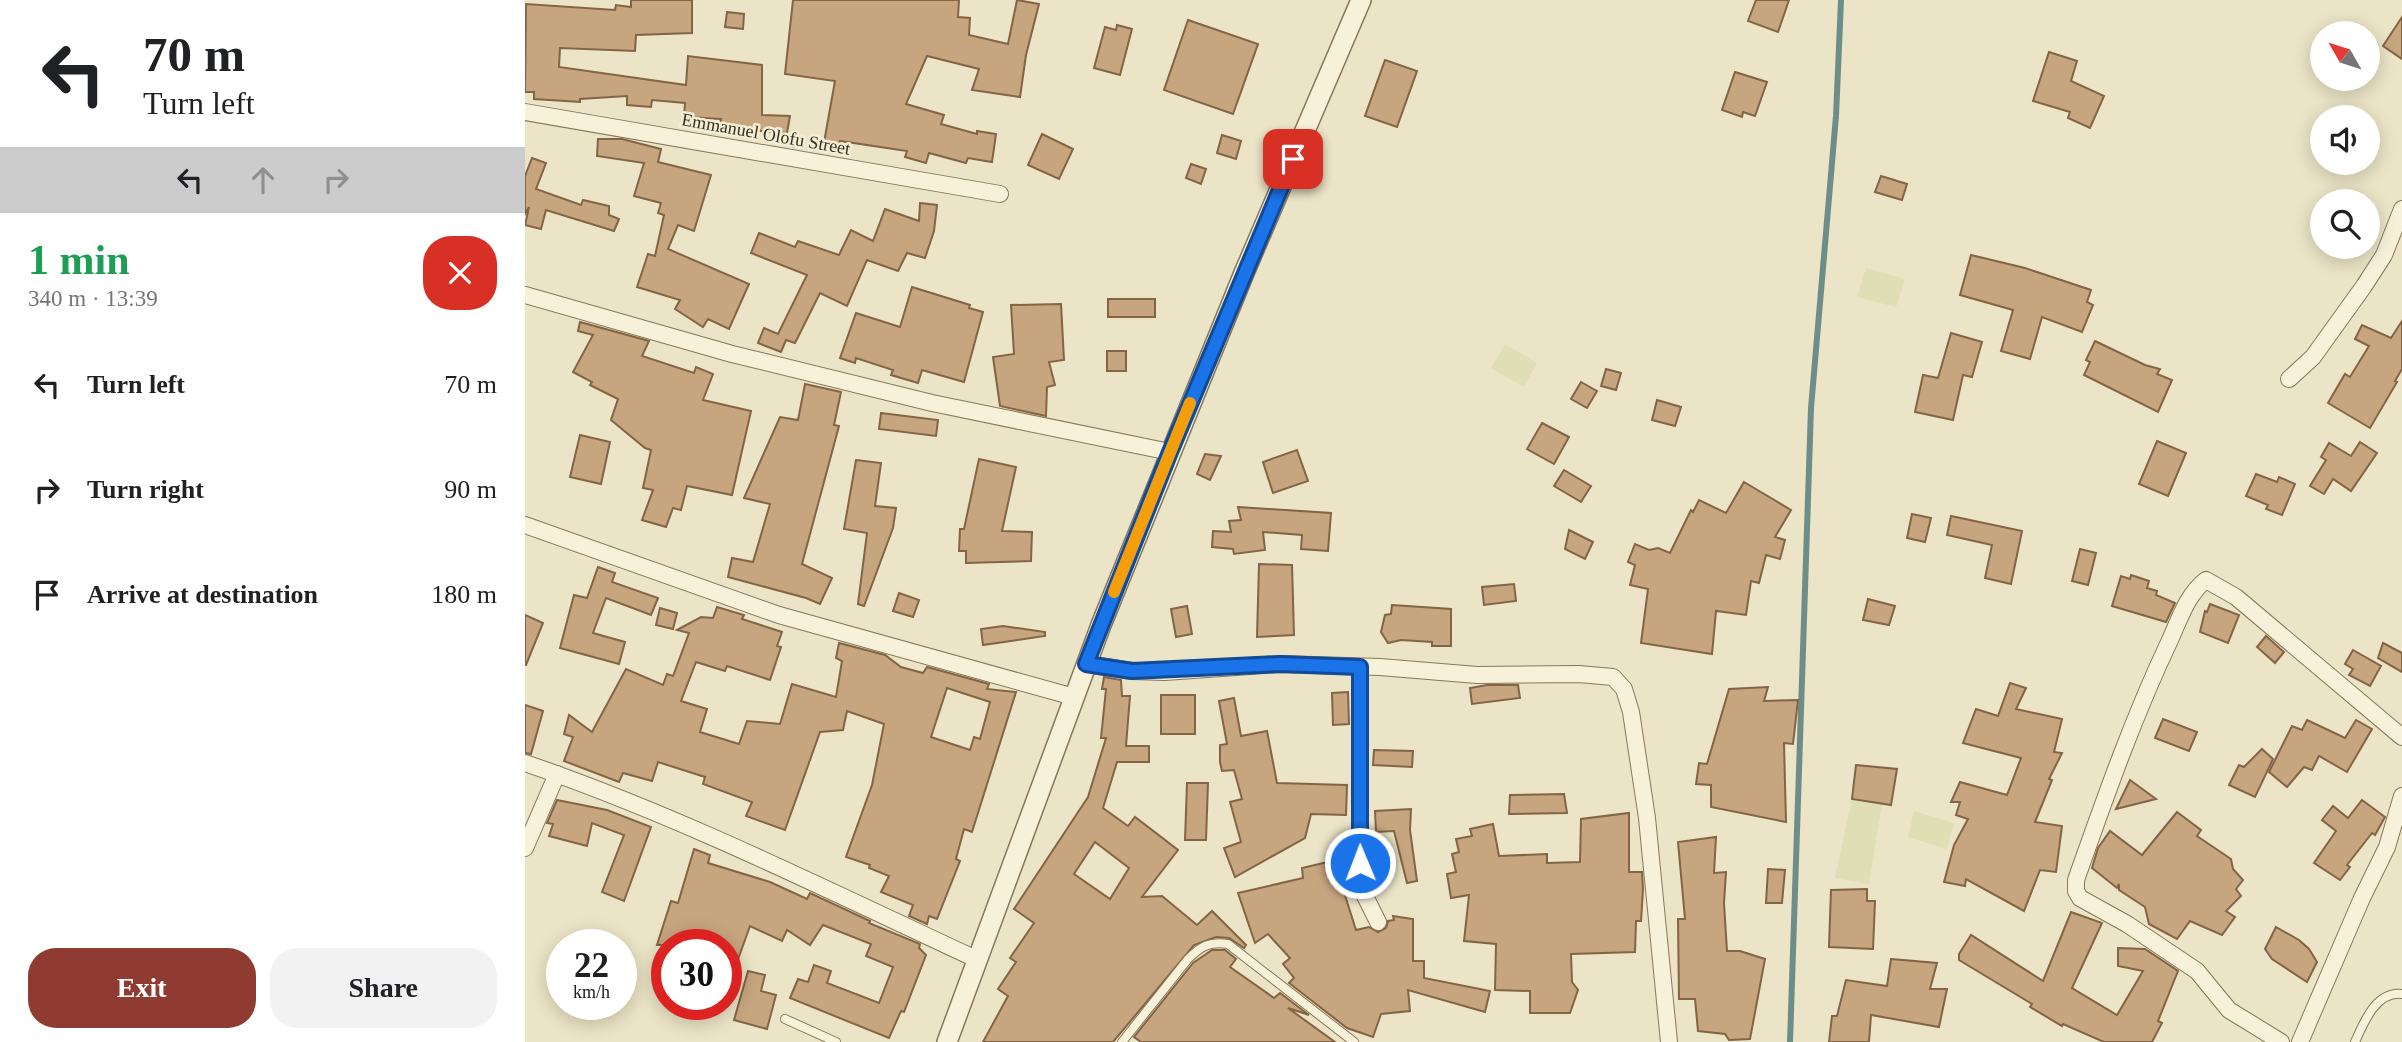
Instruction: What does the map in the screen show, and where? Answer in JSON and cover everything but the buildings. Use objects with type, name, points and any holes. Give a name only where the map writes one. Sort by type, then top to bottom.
[{"type":"street","points":[[947,1042],[975,959],[1086,664],[1170,452],[1361,0]]},
{"type":"street","name":"Emmanuel Olofu Street","points":[[525,113],[1000,194]]},
{"type":"street","points":[[2289,379],[2313,356],[2385,255],[2402,209]]},
{"type":"street","points":[[525,295],[772,364],[945,405],[1170,452]]},
{"type":"street","points":[[525,526],[779,615],[1074,697]]},
{"type":"street","points":[[2281,1042],[2229,1010],[2197,971],[2127,924],[2092,906],[2075,891],[2076,880],[2131,724],[2193,594],[2206,580],[2236,597],[2402,737]]},
{"type":"street","points":[[1086,664],[1154,672],[1280,664],[1478,675],[1579,674],[1616,679],[1624,689],[1631,712],[1647,818],[1669,1042]]},
{"type":"street","points":[[1360,667],[1360,863],[1364,894],[1378,922]]},
{"type":"street","points":[[525,763],[760,860],[975,959]]},
{"type":"street","points":[[525,848],[557,774]]},
{"type":"street","points":[[2300,1042],[2362,898],[2387,848],[2402,796]]},
{"type":"lane","points":[[1122,1042],[1188,959],[1201,946],[1214,942],[1228,944],[1354,1042]]},
{"type":"lane","points":[[2355,1042],[2379,1002],[2387,995],[2402,994]]},
{"type":"lane","points":[[785,1019],[836,1042]]},
{"type":"shaded area","points":[[1866,268],[1905,279],[1896,307],[1857,297]]},
{"type":"shaded area","points":[[1505,344],[1537,363],[1524,387],[1491,368]]},
{"type":"shaded area","points":[[1852,799],[1882,804],[1869,884],[1835,878]]},
{"type":"shaded area","points":[[1914,811],[1954,823],[1947,849],[1908,837]]},
{"type":"waterway","points":[[1790,1042],[1811,408],[1836,116],[1841,0]]},
{"type":"slow traffic","points":[[1114,592],[1190,403]]},
{"type":"route","points":[[1293,159],[1170,452],[1086,664],[1132,671],[1165,672],[1280,664],[1360,667],[1360,863]]}]
